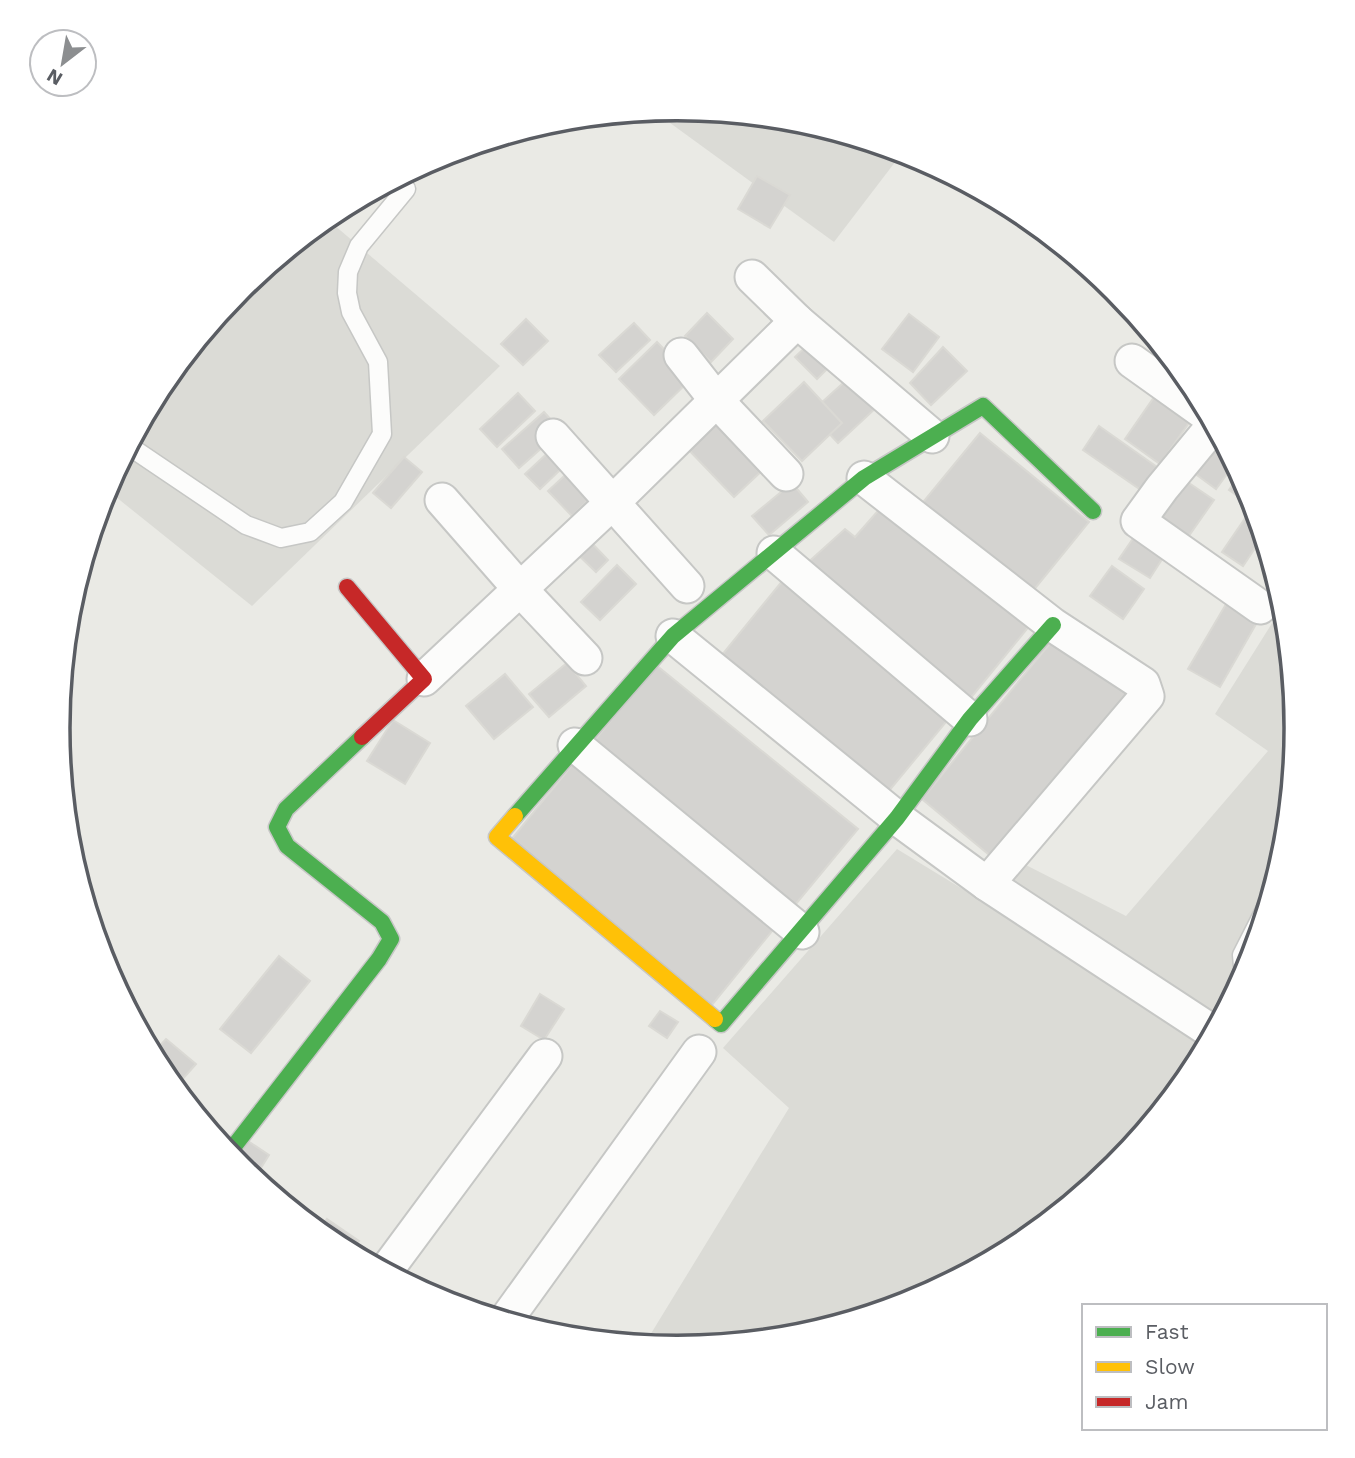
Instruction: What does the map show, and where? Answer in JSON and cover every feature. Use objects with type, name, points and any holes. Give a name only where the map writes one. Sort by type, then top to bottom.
[{"type":"street","points":[[752,277],[797,321],[932,436]]},
{"type":"street","points":[[235,1145],[379,959],[391,939],[383,922],[287,846],[277,827],[286,809],[613,502],[797,321]]},
{"type":"street","points":[[681,355],[716,401],[786,474]]},
{"type":"street","points":[[1132,361],[1190,403]]},
{"type":"street","points":[[1054,625],[970,719],[897,818],[721,1024],[497,837],[673,636],[864,478],[983,406],[1093,511]]},
{"type":"street","points":[[1208,432],[1138,521],[1260,607]]},
{"type":"street","points":[[553,436],[687,586]]},
{"type":"street","points":[[864,478],[1054,625],[1143,684],[1146,696],[987,884]]},
{"type":"street","points":[[442,500],[585,658]]},
{"type":"street","points":[[775,553],[970,719]]},
{"type":"street","points":[[347,587],[424,679]]},
{"type":"street","points":[[673,636],[897,818],[987,884],[1207,1028]]},
{"type":"street","points":[[575,745],[802,932]]},
{"type":"street","points":[[511,1313],[699,1052]]},
{"type":"street","points":[[391,1264],[545,1056]]},
{"type":"lane","points":[[137,452],[246,526],[281,538],[310,532],[342,502],[382,434],[378,362],[351,312],[347,293],[348,272],[359,246],[406,189]]},
{"type":"shaded area","points":[[668,121],[717,123],[796,133],[835,142],[895,162],[834,242]]},
{"type":"shaded area","points":[[336,227],[500,366],[252,606],[116,497],[151,425],[172,391],[221,328],[277,272]]},
{"type":"shaded area","points":[[1275,619],[1284,689],[1284,769],[1280,808],[1264,886],[1239,961],[1204,1033],[1183,1067],[1134,1130],[1078,1186],[1015,1234],[946,1274],[910,1290],[835,1316],[796,1325],[717,1335],[650,1335],[789,1108],[723,1048],[897,849],[987,904],[1020,862],[1126,916],[1268,751],[1215,714]]},
{"type":"building","points":[[757,176],[790,195],[770,228],[738,209]]},
{"type":"building","points":[[707,313],[733,339],[711,362],[685,336]]},
{"type":"building","points":[[909,314],[939,337],[913,372],[882,349]]},
{"type":"building","points":[[526,319],[548,341],[523,365],[501,344]]},
{"type":"building","points":[[634,323],[650,340],[616,372],[599,355]]},
{"type":"building","points":[[657,342],[692,378],[654,415],[619,379]]},
{"type":"building","points":[[811,342],[832,364],[817,379],[795,357]]},
{"type":"building","points":[[943,347],[967,371],[931,405],[910,383]]},
{"type":"building","points":[[851,376],[878,406],[838,443],[810,413]]},
{"type":"building","points":[[804,382],[842,423],[802,461],[763,421]]},
{"type":"building","points":[[518,393],[535,411],[497,447],[480,429]]},
{"type":"building","points":[[1157,393],[1193,417],[1160,464],[1125,439]]},
{"type":"building","points":[[544,412],[561,431],[519,468],[502,449]]},
{"type":"building","points":[[715,416],[765,468],[734,497],[684,445]]},
{"type":"building","points":[[1099,426],[1157,467],[1141,490],[1083,450]]},
{"type":"building","points":[[980,433],[1089,522],[1028,597],[919,507]]},
{"type":"building","points":[[566,436],[580,451],[540,489],[525,474]]},
{"type":"building","points":[[1215,447],[1228,473],[1216,489],[1190,470]]},
{"type":"building","points":[[588,454],[611,478],[572,516],[548,491]]},
{"type":"building","points":[[404,457],[422,472],[391,508],[373,493]]},
{"type":"building","points":[[1183,479],[1214,500],[1188,537],[1157,516]]},
{"type":"building","points":[[792,483],[808,502],[769,535],[752,516]]},
{"type":"building","points":[[1233,484],[1239,497],[1229,490]]},
{"type":"building","points":[[884,504],[1031,624],[969,700],[804,566],[845,529],[855,537]]},
{"type":"building","points":[[1247,518],[1256,546],[1243,566],[1222,552]]},
{"type":"building","points":[[1136,534],[1166,553],[1150,578],[1119,559]]},
{"type":"building","points":[[585,536],[608,560],[596,572],[572,549]]},
{"type":"building","points":[[617,565],[636,584],[600,620],[581,602]]},
{"type":"building","points":[[1112,566],[1144,589],[1123,619],[1090,596]]},
{"type":"building","points":[[784,579],[951,716],[888,792],[721,656]]},
{"type":"building","points":[[1229,599],[1260,617],[1220,687],[1188,669]]},
{"type":"building","points":[[1056,636],[1134,699],[999,863],[922,799]]},
{"type":"building","points":[[567,663],[586,686],[549,717],[529,694]]},
{"type":"building","points":[[656,665],[858,829],[795,905],[594,741]]},
{"type":"building","points":[[505,674],[533,707],[494,739],[466,706]]},
{"type":"building","points":[[393,720],[430,743],[405,784],[367,761]]},
{"type":"building","points":[[572,765],[773,930],[711,1006],[510,841]]},
{"type":"building","points":[[279,956],[310,981],[251,1053],[220,1029]]},
{"type":"building","points":[[540,994],[564,1009],[544,1040],[521,1026]]},
{"type":"building","points":[[660,1011],[678,1022],[667,1038],[649,1026]]},
{"type":"building","points":[[166,1039],[196,1064],[182,1080],[159,1046]]},
{"type":"building","points":[[245,1139],[269,1155],[260,1170],[242,1153]]},
{"type":"building","points":[[327,1219],[359,1241],[357,1244],[324,1223]]},
{"type":"traffic: fast","points":[[515,816],[673,636],[864,478],[983,406],[1093,511]]},
{"type":"traffic: fast","points":[[715,1019],[721,1024],[897,818],[970,719],[1053,625]]},
{"type":"traffic: fast","points":[[235,1145],[379,959],[391,939],[382,922],[287,846],[277,827],[286,809],[362,737]]},
{"type":"traffic: slow","points":[[515,816],[497,837],[715,1019]]},
{"type":"traffic: jam","points":[[347,587],[424,679],[362,737]]}]
